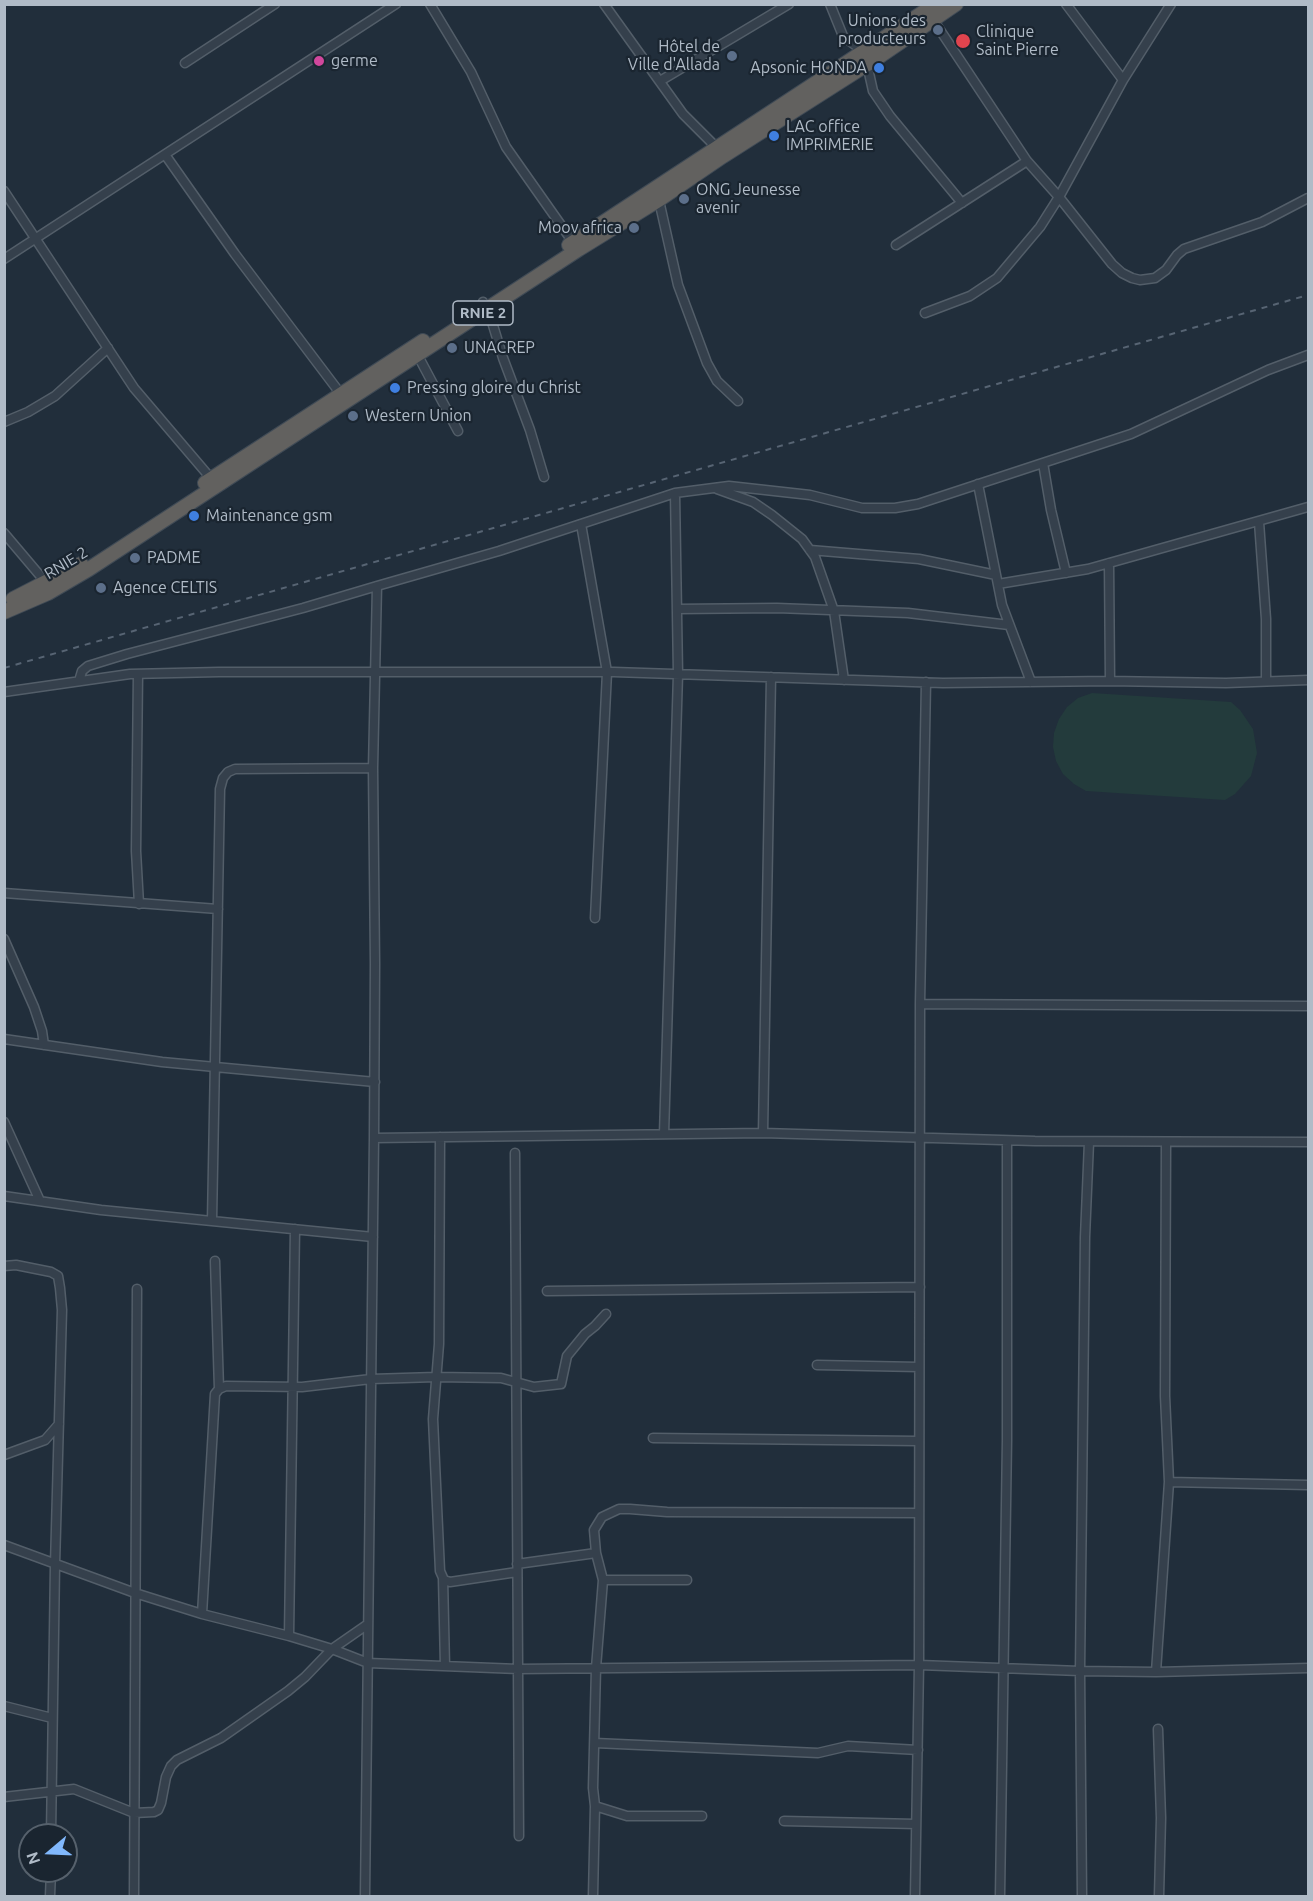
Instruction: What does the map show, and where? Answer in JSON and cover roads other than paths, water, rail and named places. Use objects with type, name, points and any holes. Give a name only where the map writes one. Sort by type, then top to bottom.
[{"type":"highway","name":"RNIE 2","points":[[866,58],[936,4]]},
{"type":"highway","name":"RNIE 2","points":[[4,612],[49,587],[89,569],[214,482],[720,152],[866,58],[934,21],[956,4]]},
{"type":"highway","name":"RNIE 2","points":[[4,602],[49,587]]},
{"type":"street","points":[[185,63],[275,4]]},
{"type":"street","points":[[4,260],[396,4]]},
{"type":"street","points":[[429,4],[471,72],[506,147],[576,246]]},
{"type":"street","points":[[604,4],[683,114],[720,152]]},
{"type":"street","points":[[660,81],[789,4]]},
{"type":"street","points":[[830,4],[843,36],[866,58],[873,91],[890,116],[962,203]]},
{"type":"street","points":[[1066,4],[1123,80]]},
{"type":"street","points":[[925,313],[970,296],[997,278],[1040,228],[1123,80],[1171,4]]},
{"type":"street","points":[[934,21],[1027,161],[1112,264],[1122,273],[1140,280],[1155,278],[1184,249],[1262,222],[1308,198]]},
{"type":"street","points":[[166,156],[235,254],[344,398]]},
{"type":"street","points":[[896,245],[1027,161]]},
{"type":"street","points":[[4,191],[134,388],[214,482]]},
{"type":"street","points":[[657,194],[678,285],[707,363],[717,381],[738,401]]},
{"type":"street","points":[[485,306],[530,430],[544,477]]},
{"type":"street","points":[[4,422],[28,412],[54,396],[108,348]]},
{"type":"street","points":[[415,351],[458,431]]},
{"type":"street","points":[[79,681],[82,671],[88,666],[303,608],[499,551],[675,493],[729,486],[810,495],[862,508],[879,509],[918,504],[1142,430],[1268,370],[1308,355]]},
{"type":"street","points":[[1043,463],[1066,573]]},
{"type":"street","points":[[978,484],[1008,625],[1031,682]]},
{"type":"street","points":[[712,487],[753,502],[788,527],[815,557],[834,611],[844,680]]},
{"type":"street","points":[[664,1134],[678,674],[675,493]]},
{"type":"street","points":[[810,550],[919,559],[997,580],[1066,573],[1109,563],[1308,507]]},
{"type":"street","points":[[1259,522],[1266,619],[1266,681]]},
{"type":"street","points":[[582,524],[607,672],[595,918]]},
{"type":"street","points":[[4,532],[49,587]]},
{"type":"street","points":[[1109,563],[1110,681]]},
{"type":"street","points":[[364,1896],[375,1082],[373,768],[377,586]]},
{"type":"street","points":[[677,609],[777,608],[908,613],[1008,625]]},
{"type":"street","points":[[4,692],[138,674],[376,671],[607,672],[926,682],[1308,680]]},
{"type":"street","points":[[138,674],[136,851],[139,903]]},
{"type":"street","points":[[763,1133],[771,677]]},
{"type":"street","points":[[915,1896],[919,1665],[920,1004],[926,682]]},
{"type":"street","points":[[212,1221],[220,789],[223,778],[228,772],[236,769],[373,768]]},
{"type":"street","points":[[4,893],[218,909]]},
{"type":"street","points":[[4,939],[34,1007],[44,1045]]},
{"type":"street","points":[[920,1004],[1308,1006]]},
{"type":"street","points":[[4,1039],[162,1062],[375,1082]]},
{"type":"street","points":[[4,1122],[40,1201]]},
{"type":"street","points":[[374,1137],[763,1133],[1007,1141],[1308,1142]]},
{"type":"street","points":[[440,1137],[439,1344],[433,1419],[440,1571],[443,1578],[445,1666]]},
{"type":"street","points":[[1000,1896],[1007,1440],[1007,1141]]},
{"type":"street","points":[[1082,1896],[1080,1671],[1085,1237],[1089,1142]]},
{"type":"street","points":[[1156,1672],[1169,1482],[1165,1385],[1166,1142]]},
{"type":"street","points":[[515,1153],[519,1836]]},
{"type":"street","points":[[4,1196],[101,1210],[373,1237]]},
{"type":"street","points":[[289,1636],[295,1229]]},
{"type":"street","points":[[215,1261],[219,1389]]},
{"type":"street","points":[[4,1266],[16,1265],[51,1272],[58,1276],[62,1310],[51,1823]]},
{"type":"street","points":[[548,1291],[920,1287]]},
{"type":"street","points":[[134,1896],[137,1289]]},
{"type":"street","points":[[202,1614],[215,1394],[219,1389],[226,1386],[293,1387],[370,1379],[436,1377],[501,1378],[534,1387],[561,1384],[567,1356],[606,1314]]},
{"type":"street","points":[[817,1365],[919,1367]]},
{"type":"street","points":[[4,1455],[45,1440],[60,1424]]},
{"type":"street","points":[[652,1438],[918,1441]]},
{"type":"street","points":[[1169,1482],[1308,1485]]},
{"type":"street","points":[[593,1896],[596,1668],[603,1580],[596,1553],[594,1530],[602,1517],[619,1509],[667,1512],[919,1514]]},
{"type":"street","points":[[4,1545],[135,1593],[202,1614],[289,1636],[368,1663],[518,1669],[919,1665],[1156,1672],[1308,1668]]},
{"type":"street","points":[[443,1578],[450,1582],[596,1553]]},
{"type":"street","points":[[603,1580],[687,1580]]},
{"type":"street","points":[[4,1797],[74,1789],[134,1813],[154,1812],[158,1810],[166,1777],[177,1760],[221,1738],[288,1691],[332,1649],[368,1624]]},
{"type":"street","points":[[4,1706],[52,1718]]},
{"type":"street","points":[[1158,1729],[1161,1818],[1159,1896]]},
{"type":"street","points":[[594,1743],[818,1753],[848,1746],[918,1750]]},
{"type":"street","points":[[595,1806],[627,1816],[702,1816]]},
{"type":"street","points":[[784,1821],[916,1824]]},
{"type":"railway","points":[[4,668],[1308,295]]},
{"type":"place","name":"Unions des producteurs","points":[[938,30]]},
{"type":"place","name":"Clinique Saint Pierre","points":[[963,41]]},
{"type":"place","name":"Hôtel de Ville d'Allada","points":[[732,56]]},
{"type":"place","name":"germe","points":[[319,61]]},
{"type":"place","name":"Apsonic HONDA","points":[[879,68]]},
{"type":"place","name":"LAC office IMPRIMERIE","points":[[774,136]]},
{"type":"place","name":"ONG Jeunesse avenir","points":[[684,199]]},
{"type":"place","name":"Moov africa","points":[[634,228]]},
{"type":"place","name":"UNACREP","points":[[452,348]]},
{"type":"place","name":"Pressing gloire du Christ","points":[[395,388]]},
{"type":"place","name":"Western Union","points":[[353,416]]},
{"type":"place","name":"Maintenance gsm","points":[[194,516]]},
{"type":"place","name":"PADME","points":[[135,558]]},
{"type":"place","name":"Agence CELTIS","points":[[101,588]]}]
